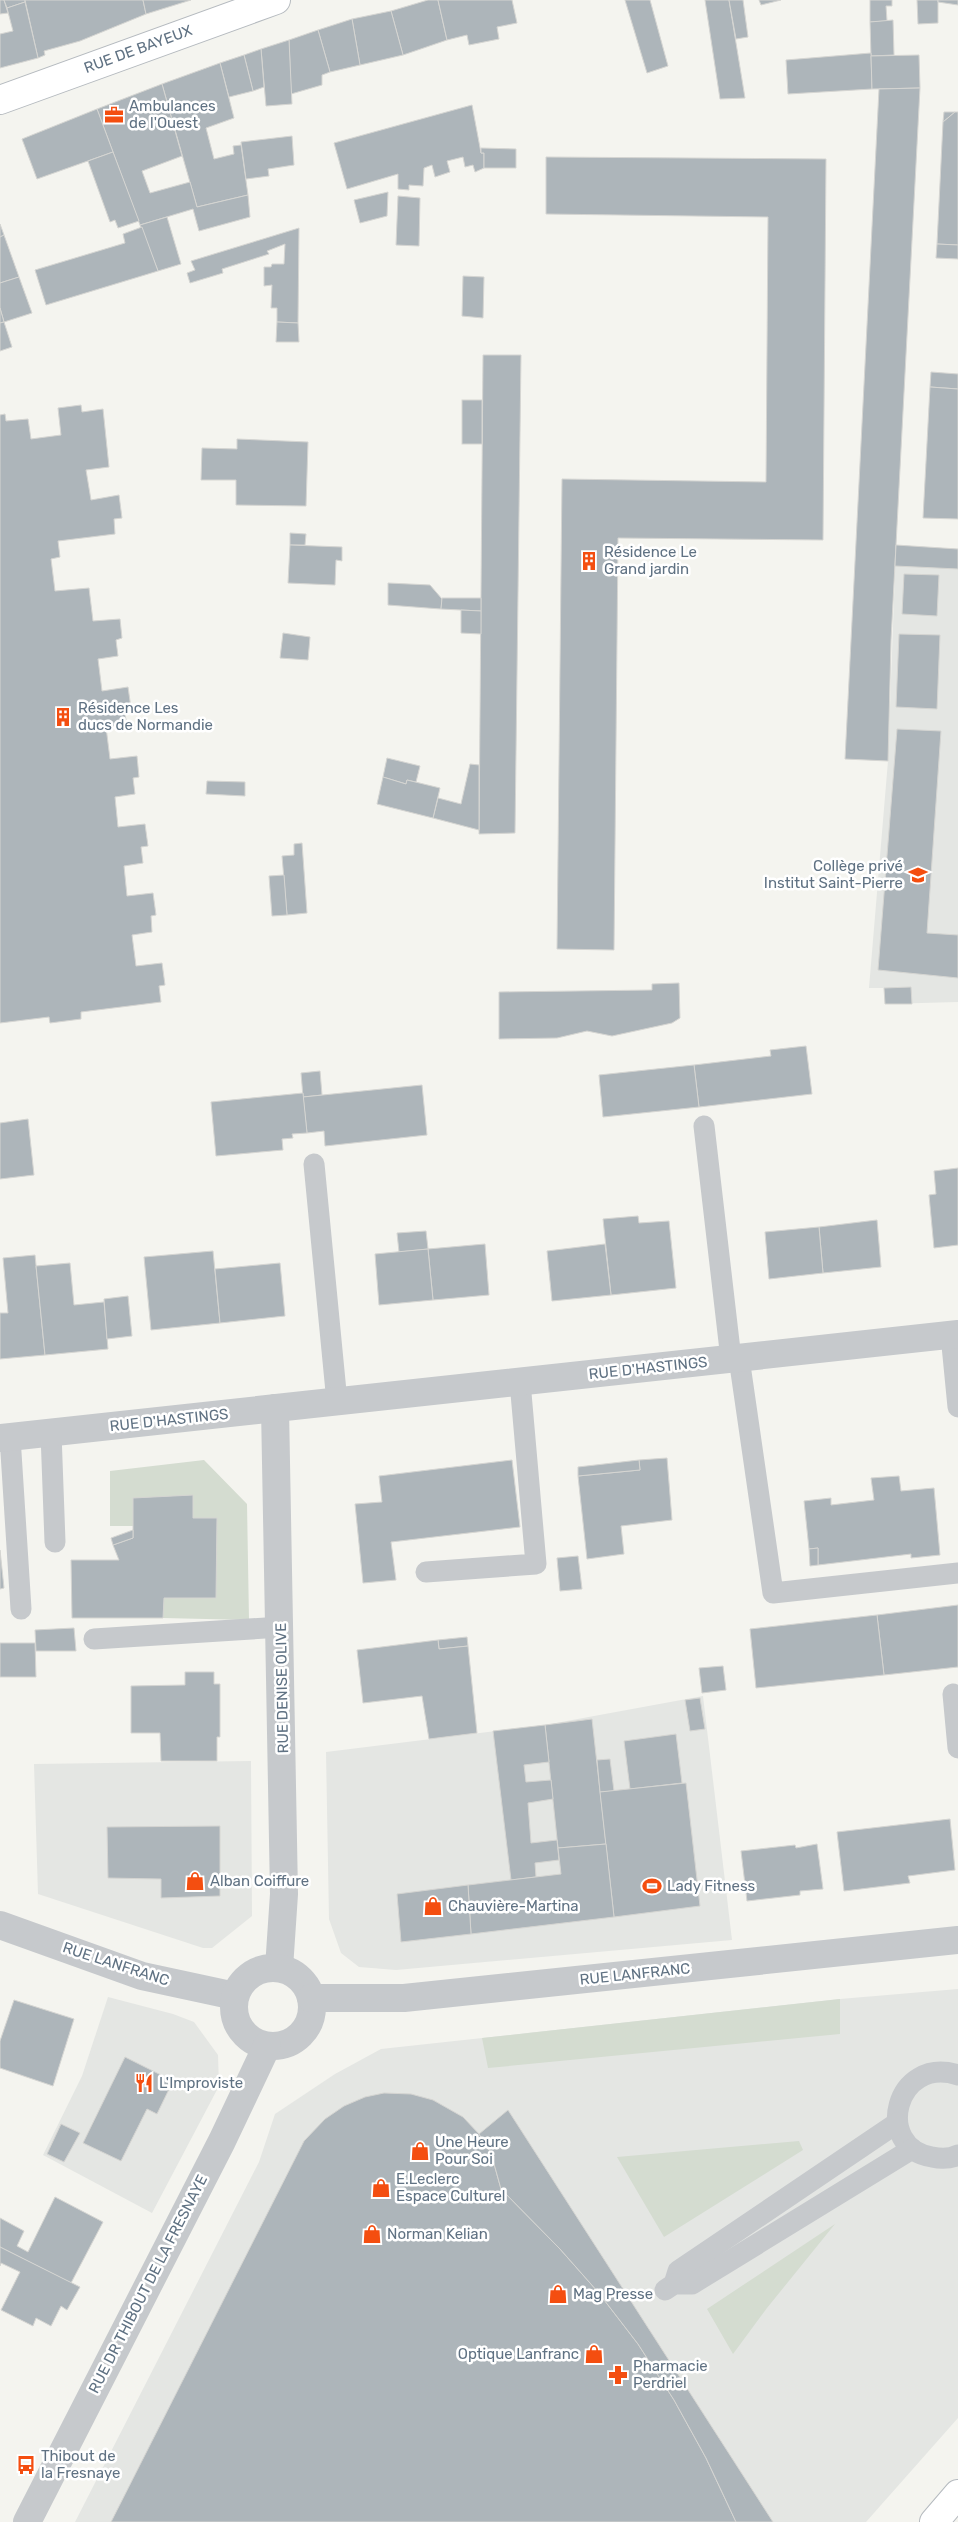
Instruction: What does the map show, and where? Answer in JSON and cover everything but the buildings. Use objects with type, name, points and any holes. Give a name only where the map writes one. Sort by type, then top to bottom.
[{"type":"main road","name":"RUE DE BAYEUX","points":[[0,100],[276,0]]},
{"type":"main road","points":[[934,2522],[958,2494]]},
{"type":"street","name":"RUE D'HASTINGS","points":[[5,1438],[955,1334]]},
{"type":"street","name":"RUE DENISE OLIVE","points":[[275,1408],[281,1627],[284,1894],[279,1968]]},
{"type":"street","name":"RUE LANFRANC","points":[[0,1924],[142,1976],[235,1996]]},
{"type":"street","name":"RUE LANFRANC","points":[[311,1998],[404,1998],[958,1940]]},
{"type":"street","points":[[265,1968],[279,1968],[293,1973],[305,1984],[311,1998],[312,2013],[306,2027],[296,2038],[282,2045],[267,2046],[254,2042],[243,2034],[236,2022],[233,2009],[235,1996],[241,1983],[251,1973],[265,1968]]},
{"type":"street","name":"RUE DR THIBOUT DE LA FRESNAYE","points":[[27,2522],[222,2141],[267,2046]]},
{"type":"lane","points":[[704,1126],[735,1358],[773,1593],[958,1573]]},
{"type":"lane","points":[[314,1164],[338,1402]]},
{"type":"lane","points":[[955,1334],[958,1407]]},
{"type":"lane","points":[[426,1572],[536,1564],[520,1382]]},
{"type":"lane","points":[[51,1433],[55,1542]]},
{"type":"lane","points":[[5,1438],[21,1608]]},
{"type":"lane","points":[[94,1639],[281,1627]]},
{"type":"lane","points":[[953,1694],[958,1748]]},
{"type":"lane","points":[[958,2060],[921,2076],[910,2084],[902,2095],[897,2109],[897,2123],[905,2141],[912,2149],[926,2156],[939,2159],[958,2155]]},
{"type":"lane","points":[[934,2072],[947,2072],[958,2075]]},
{"type":"lane","points":[[897,2123],[678,2271],[670,2287],[692,2284],[912,2149]]},
{"type":"shaded area","name":"Collège privé Institut Saint-Pierre","points":[[896,545],[958,549],[958,1002],[885,1004],[884,988],[869,988],[888,761]]},
{"type":"shaded area","points":[[204,1460],[247,1504],[249,1620],[163,1618],[164,1598],[216,1598],[217,1518],[193,1518],[193,1495],[133,1498],[134,1526],[110,1526],[110,1471]]},
{"type":"shaded area","points":[[703,1696],[732,1940],[396,1970],[359,1967],[341,1953],[329,1919],[326,1752],[545,1725]]},
{"type":"shaded area","points":[[251,1761],[252,1916],[212,1948],[203,1948],[38,1894],[34,1764]]},
{"type":"shaded area","points":[[958,1989],[958,2418],[866,2522],[75,2522],[259,2162],[275,2114],[335,2074],[381,2049],[840,1999]]},
{"type":"shaded area","points":[[108,1997],[173,2014],[194,2022],[218,2055],[219,2086],[152,2213],[43,2155],[82,2076]]},
{"type":"shaded area","points":[[840,1999],[840,2034],[488,2068],[482,2038]]},
{"type":"shaded area","points":[[799,2141],[803,2150],[664,2237],[617,2157]]},
{"type":"shaded area","points":[[835,2224],[767,2308],[733,2354],[707,2309]]},
{"type":"place","name":"Ambulances de l'Ouest","points":[[114,115]]},
{"type":"place","name":"Résidence Le Grand jardin","points":[[589,561]]},
{"type":"place","name":"Résidence Les ducs de Normandie","points":[[63,717]]},
{"type":"place","name":"Collège privé Institut Saint-Pierre","points":[[918,875]]},
{"type":"place","name":"Alban Coiffure","points":[[195,1881]]},
{"type":"place","name":"Lady Fitness","points":[[652,1886]]},
{"type":"place","name":"Chauvière-Martina","points":[[433,1906]]},
{"type":"place","name":"L'Improviste","points":[[144,2083]]},
{"type":"place","name":"Une Heure Pour Soi","points":[[420,2151]]},
{"type":"place","name":"E.Leclerc Espace Culturel","points":[[381,2188]]},
{"type":"place","name":"Norman Kelian","points":[[372,2234]]},
{"type":"place","name":"Mag Presse","points":[[558,2294]]},
{"type":"place","name":"Optique Lanfranc","points":[[594,2354]]},
{"type":"place","name":"Pharmacie Perdriel","points":[[618,2375]]},
{"type":"place","name":"Thibout de la Fresnaye","points":[[26,2465]]}]
